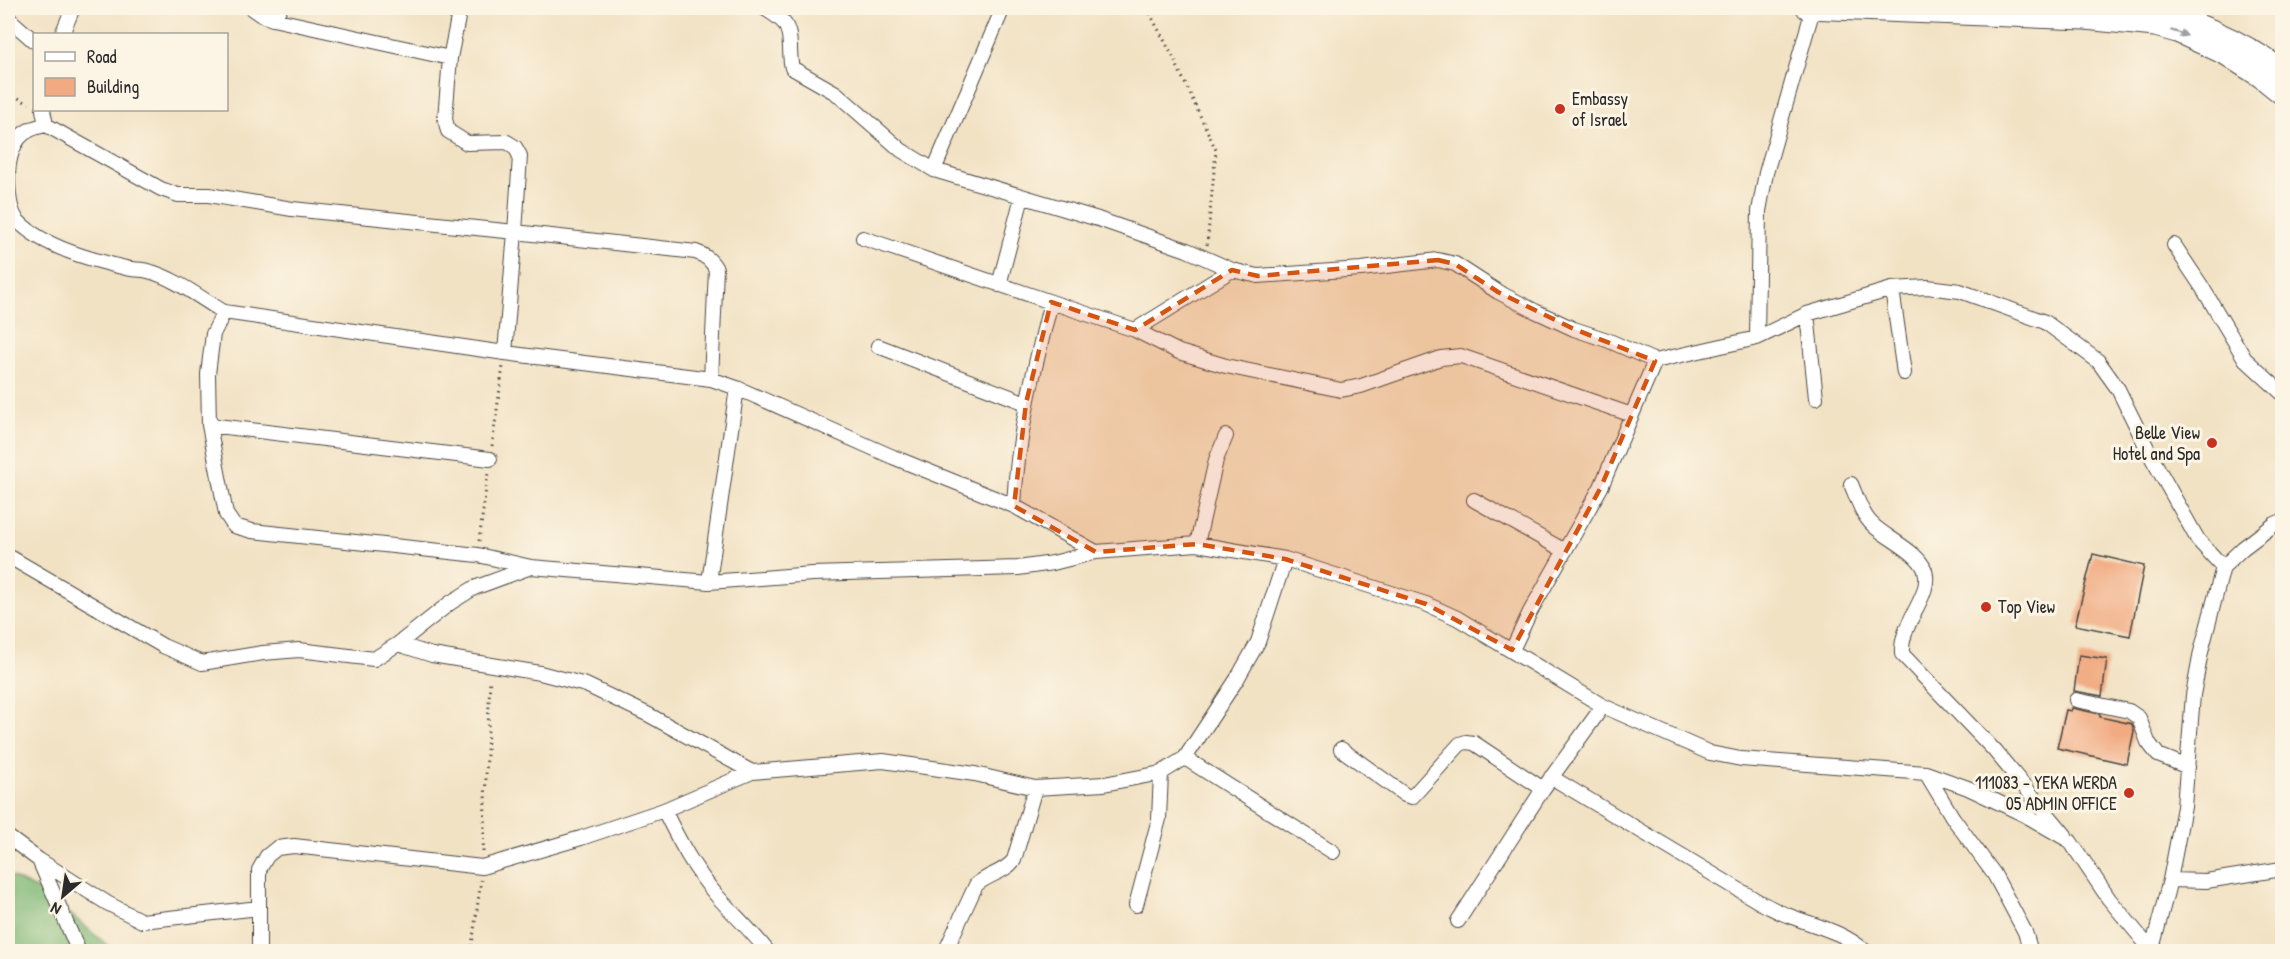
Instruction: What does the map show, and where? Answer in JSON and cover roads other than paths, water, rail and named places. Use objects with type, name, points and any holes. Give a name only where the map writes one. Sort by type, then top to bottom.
[{"type":"main road","points":[[1810,8],[2085,19],[2155,26],[2178,32],[2225,54],[2283,94]]},
{"type":"main road","points":[[2139,8],[2169,13],[2225,36],[2283,70]]},
{"type":"street","points":[[62,33],[73,8]]},
{"type":"street","points":[[251,8],[261,15],[277,13],[450,58]]},
{"type":"street","points":[[460,8],[450,58],[445,119],[448,131],[467,143],[507,142],[515,147],[520,156],[505,353]]},
{"type":"street","points":[[764,8],[783,22],[789,34],[789,55],[792,68],[836,93],[901,150],[934,170],[1098,219],[1232,270],[1258,276],[1361,269],[1438,260],[1455,264],[1498,292],[1564,325],[1607,340],[1655,361],[1757,338],[1807,314],[1892,290],[1927,287],[1960,291],[2004,305],[2045,322],[2098,361],[2118,389],[2152,458],[2198,540],[2223,567]]},
{"type":"street","points":[[934,170],[1003,8]]},
{"type":"street","points":[[1757,338],[1759,212],[1766,173],[1810,8]]},
{"type":"street","points":[[8,18],[33,40]]},
{"type":"street","points":[[43,111],[46,125]]},
{"type":"street","points":[[711,379],[716,269],[705,255],[696,252],[292,209],[209,195],[178,195],[161,189],[46,125],[31,127],[15,142],[10,158],[8,185],[11,207],[17,220],[36,235],[75,254],[128,269],[148,271],[164,277],[224,312],[505,353],[711,379],[1014,506],[1096,552]]},
{"type":"street","points":[[999,285],[1022,197]]},
{"type":"street","points":[[863,238],[1135,330],[1179,352],[1226,366],[1341,390],[1361,386],[1441,358],[1461,356],[1632,415]]},
{"type":"street","points":[[2174,245],[2245,359],[2283,393]]},
{"type":"street","points":[[1135,330],[1232,270]]},
{"type":"street","points":[[1892,290],[1904,373]]},
{"type":"street","points":[[1014,506],[1015,479],[1026,403],[1051,302]]},
{"type":"street","points":[[224,312],[213,334],[208,374],[209,425],[226,514],[234,526],[252,531],[478,555],[531,567],[709,582],[812,574],[1018,568],[1053,563],[1096,552],[1197,544],[1285,559],[1426,604],[1457,618],[1603,706],[1710,753],[1731,757],[1926,773],[1977,792],[2025,815],[2070,841]]},
{"type":"street","points":[[1807,314],[1816,398]]},
{"type":"street","points":[[878,346],[1026,403]]},
{"type":"street","points":[[1512,650],[1601,487],[1655,361]]},
{"type":"street","points":[[709,582],[736,388]]},
{"type":"street","points":[[209,425],[490,459]]},
{"type":"street","points":[[1197,544],[1216,460],[1226,436]]},
{"type":"street","points":[[1851,484],[1872,525],[1920,560],[1926,574],[1924,592],[1911,616],[1901,643],[1902,654],[1994,750],[2070,841],[2109,898],[2152,950]]},
{"type":"street","points":[[1474,500],[1565,551]]},
{"type":"street","points":[[2152,950],[2170,880],[2184,807],[2193,695],[2201,652],[2223,567],[2243,548],[2275,524],[2283,521]]},
{"type":"street","points":[[8,556],[163,646],[202,663],[263,653],[299,650],[374,659],[474,588],[531,567]]},
{"type":"street","points":[[259,951],[259,870],[267,856],[277,848],[294,846],[482,867],[581,838],[664,810],[752,772],[883,761],[975,774],[1035,788],[1104,784],[1161,773],[1185,758],[1209,724],[1258,642],[1285,559]]},
{"type":"street","points":[[398,644],[432,655],[540,673],[586,686],[649,715],[752,772]]},
{"type":"street","points":[[2076,700],[2129,711],[2139,718],[2148,742],[2158,755],[2188,767]]},
{"type":"street","points":[[1458,921],[1551,777],[1603,706]]},
{"type":"street","points":[[1341,749],[1405,795],[1412,797],[1460,744],[1466,742],[1474,743],[1543,789]]},
{"type":"street","points":[[1185,758],[1333,852]]},
{"type":"street","points":[[1136,905],[1159,819],[1161,773]]},
{"type":"street","points":[[1926,773],[1953,818],[1994,874],[2025,932],[2031,951]]},
{"type":"street","points":[[1551,777],[1761,903],[1786,915],[1834,932],[1855,942],[1866,951]]},
{"type":"street","points":[[945,951],[976,885],[985,877],[1008,868],[1014,860],[1035,788]]},
{"type":"street","points":[[664,810],[684,850],[717,896],[768,951]]},
{"type":"street","points":[[8,837],[39,860],[107,903],[142,921],[259,908]]},
{"type":"street","points":[[39,860],[79,951]]},
{"type":"street","points":[[2170,880],[2206,881],[2283,869]]},
{"type":"place","name":"Embassy of Israel","points":[[1560,109]]},
{"type":"place","name":"Belle View Hotel and Spa","points":[[2212,443]]},
{"type":"place","name":"Top View","points":[[1986,607]]},
{"type":"place","name":"111083 - YEKA WERDA 05 ADMIN OFFICE","points":[[2129,793]]}]
